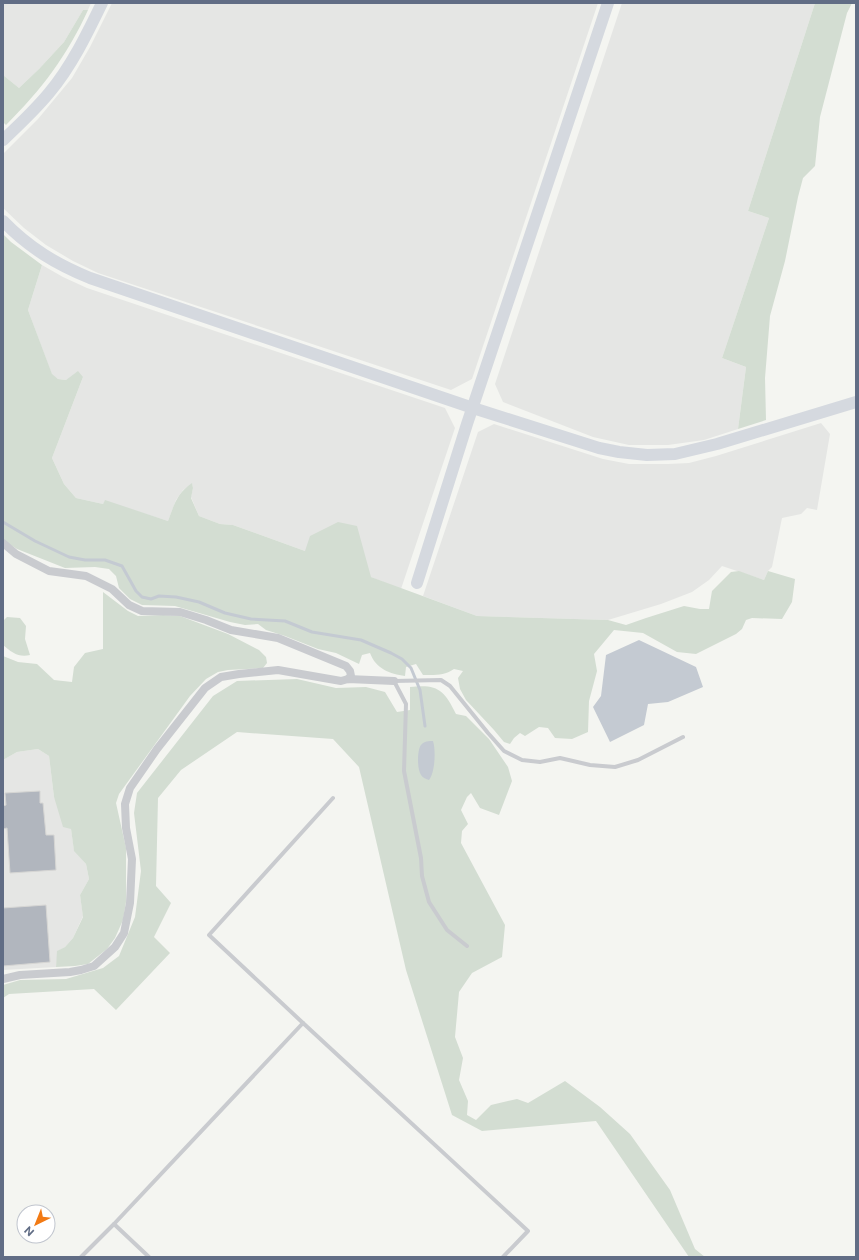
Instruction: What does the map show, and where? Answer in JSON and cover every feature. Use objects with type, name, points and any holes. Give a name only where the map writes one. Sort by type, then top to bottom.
[{"type":"street","points":[[3,140],[49,93],[70,63],[89,30],[102,3]]},
{"type":"street","points":[[417,583],[473,408],[608,3]]},
{"type":"street","points":[[3,221],[17,236],[39,252],[65,268],[90,278],[473,408],[599,448],[647,455],[675,454],[718,444],[856,402]]},
{"type":"street","points":[[3,543],[16,554],[49,572],[86,576],[112,589],[129,605],[142,611],[180,612],[231,630],[278,638],[346,666],[350,671],[351,676],[348,679]]},
{"type":"street","points":[[3,979],[20,975],[81,970],[94,966],[115,947],[124,933],[130,903],[132,859],[126,828],[125,804],[130,788],[156,749],[205,688],[221,677],[278,670],[341,681],[348,679],[394,682]]},
{"type":"lane","points":[[467,946],[447,930],[429,902],[422,876],[421,858],[404,771],[406,704],[394,682],[441,680],[450,686],[504,751],[522,760],[540,762],[560,758],[590,766],[615,767],[638,760],[683,737]]},
{"type":"lane","points":[[333,798],[209,935],[528,1232],[503,1257]]},
{"type":"lane","points":[[81,1257],[114,1224],[303,1023]]},
{"type":"lane","points":[[114,1224],[149,1257]]},
{"type":"shaded area","points":[[3,3],[91,3],[88,10],[83,10],[64,42],[19,88],[3,75]]},
{"type":"shaded area","points":[[112,3],[598,3],[472,379],[451,390],[98,273],[73,261],[46,245],[24,228],[3,208],[3,154],[38,119],[72,78],[90,47]]},
{"type":"shaded area","points":[[622,3],[815,3],[748,211],[769,218],[722,358],[746,367],[738,429],[704,440],[668,445],[629,445],[593,437],[503,402],[495,384]]},
{"type":"shaded area","points":[[815,3],[852,3],[847,13],[820,117],[815,166],[803,178],[785,261],[770,316],[765,378],[766,420],[738,429],[746,367],[722,358],[769,218],[748,211]]},
{"type":"shaded area","points":[[83,10],[88,10],[80,27],[53,71],[19,112],[6,125],[3,122],[3,75],[19,88],[64,42]]},
{"type":"shaded area","points":[[3,234],[11,242],[42,265],[28,310],[52,374],[58,379],[66,380],[78,371],[83,377],[52,458],[64,484],[76,498],[103,504],[105,500],[168,521],[179,495],[192,483],[193,488],[191,498],[199,516],[220,524],[233,525],[305,551],[310,536],[338,522],[357,526],[371,577],[477,616],[608,620],[626,625],[684,606],[709,609],[712,591],[731,572],[739,571],[764,580],[768,571],[795,579],[792,602],[782,619],[752,618],[746,620],[742,629],[736,634],[696,654],[677,652],[643,633],[614,630],[594,654],[597,671],[589,701],[588,732],[572,739],[555,738],[548,728],[539,727],[525,736],[520,733],[510,744],[504,742],[466,700],[460,689],[458,678],[463,671],[454,669],[443,674],[423,675],[416,664],[406,667],[405,676],[399,675],[384,670],[380,667],[370,653],[362,655],[359,664],[336,653],[318,649],[266,630],[258,624],[245,625],[230,622],[175,606],[142,605],[130,599],[119,588],[116,576],[109,569],[95,567],[65,568],[17,549],[3,540]]},
{"type":"shaded area","points":[[42,265],[87,288],[445,408],[455,428],[401,589],[305,551],[233,525],[220,524],[199,516],[191,497],[193,488],[192,484],[183,490],[176,500],[168,521],[105,501],[103,504],[76,498],[64,484],[52,458],[83,377],[66,380],[58,379],[52,375],[28,310]]},
{"type":"shaded area","points":[[821,423],[830,434],[817,510],[807,508],[801,514],[782,518],[772,567],[768,571],[764,580],[722,566],[709,580],[692,592],[661,604],[608,620],[477,616],[423,596],[478,432],[494,424],[603,459],[629,464],[668,464],[689,463],[716,456]]},
{"type":"shaded area","points":[[103,592],[128,611],[138,616],[180,616],[228,634],[259,650],[266,657],[267,663],[263,668],[228,670],[218,672],[206,679],[190,696],[119,794],[116,803],[126,848],[126,902],[123,920],[115,938],[107,949],[88,964],[56,967],[57,951],[65,947],[73,938],[83,917],[80,895],[89,879],[86,864],[74,851],[71,829],[63,827],[54,797],[49,756],[38,749],[17,752],[3,760],[3,656],[18,662],[37,664],[54,680],[72,682],[74,667],[85,653],[103,649]]},
{"type":"shaded area","points":[[7,617],[20,618],[26,626],[25,639],[30,655],[19,655],[3,645],[3,621]]},
{"type":"shaded area","points":[[639,640],[696,667],[703,687],[668,702],[648,704],[644,725],[610,742],[593,707],[601,696],[606,655]]},
{"type":"shaded area","points":[[297,679],[336,688],[366,687],[385,692],[397,712],[410,710],[410,687],[420,686],[434,688],[444,694],[456,714],[466,716],[489,739],[508,767],[512,781],[499,815],[480,808],[471,793],[467,797],[461,810],[468,824],[462,831],[461,843],[505,925],[502,957],[472,973],[459,992],[455,1037],[463,1058],[459,1080],[468,1101],[467,1115],[476,1120],[491,1105],[517,1099],[528,1103],[565,1081],[600,1107],[630,1134],[670,1190],[695,1249],[705,1257],[689,1257],[596,1121],[482,1131],[452,1115],[406,970],[359,767],[333,739],[237,732],[181,770],[158,798],[156,886],[171,903],[154,937],[170,953],[116,1010],[94,989],[9,994],[3,998],[3,985],[20,980],[66,979],[103,968],[119,956],[135,917],[141,871],[134,813],[137,793],[213,696],[237,681]]},
{"type":"shaded area","points":[[433,741],[433,772],[429,780],[421,775],[418,764],[418,755],[422,744]]},
{"type":"shaded area","points":[[38,749],[49,756],[54,797],[71,829],[74,850],[86,864],[89,879],[80,895],[83,916],[73,938],[65,947],[58,951],[56,967],[3,970],[3,760],[17,752]]},
{"type":"building","points":[[40,791],[40,803],[43,803],[46,835],[54,835],[56,870],[10,873],[7,828],[3,829],[3,806],[6,805],[5,793]]},
{"type":"building","points":[[46,905],[50,962],[3,966],[3,908]]},
{"type":"waterway","points":[[3,522],[35,541],[69,557],[85,560],[105,560],[122,566],[136,591],[142,597],[151,599],[159,596],[176,597],[199,602],[225,613],[251,619],[285,621],[312,632],[361,640],[391,653],[402,659],[411,668],[420,690],[425,726]]}]
